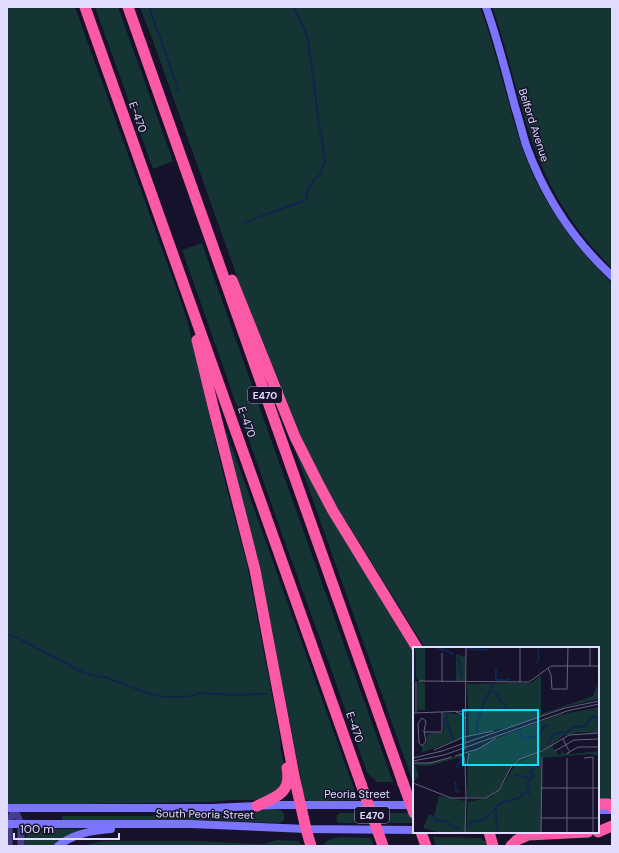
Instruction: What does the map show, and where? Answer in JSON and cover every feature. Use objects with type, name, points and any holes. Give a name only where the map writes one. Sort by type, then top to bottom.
[{"type":"highway","name":"E-470","points":[[85,7],[383,846]]},
{"type":"highway","name":"E470","points":[[128,7],[413,810]]},
{"type":"highway","points":[[214,248],[231,277],[296,437],[317,481],[336,516],[416,647]]},
{"type":"highway","points":[[185,286],[212,406],[255,570],[300,805],[312,846]]},
{"type":"highway","points":[[257,806],[277,796],[286,786],[288,775],[284,753],[287,740]]},
{"type":"highway","points":[[599,804],[608,804],[612,807]]},
{"type":"highway","points":[[599,832],[612,826]]},
{"type":"highway","points":[[421,833],[426,846]]},
{"type":"highway","points":[[489,833],[493,846]]},
{"type":"highway","points":[[511,846],[517,840],[528,835],[568,833]]},
{"type":"main road","name":"Belford Avenue","points":[[486,7],[499,46],[526,144],[540,179],[552,202],[573,232],[592,256],[612,276]]},
{"type":"main road","name":"Peoria Street","points":[[300,805],[413,805]]},
{"type":"main road","name":"South Peoria Street","points":[[11,808],[190,808],[300,805]]},
{"type":"main road","points":[[599,810],[612,810]]},
{"type":"main road","name":"South Peoria Street","points":[[8,824],[191,824],[306,829]]},
{"type":"main road","points":[[58,846],[71,838],[86,832],[117,829],[130,824]]},
{"type":"main road","points":[[599,826],[612,826]]},
{"type":"main road","points":[[306,829],[413,830]]},
{"type":"street","points":[[9,846],[8,824],[11,808]]},
{"type":"street","points":[[11,808],[21,824],[21,846]]},
{"type":"green space","points":[[7,7],[75,7],[183,307],[225,482],[247,564],[279,732],[285,775],[279,788],[262,799],[211,802],[7,804]]},
{"type":"green space","points":[[95,7],[118,7],[173,161],[153,169]]},
{"type":"green space","points":[[140,7],[480,7],[492,43],[512,117],[531,171],[560,223],[598,269],[612,283],[612,803],[599,802],[599,647],[424,647],[336,505],[323,483],[296,426],[243,293]]},
{"type":"green space","points":[[492,7],[612,7],[612,268],[574,224],[545,174],[526,122]]},
{"type":"green space","points":[[202,243],[393,782],[376,782],[367,772],[283,537],[182,250]]},
{"type":"green space","points":[[224,431],[226,431],[241,472],[358,800],[309,801],[305,799],[262,579]]},
{"type":"green space","points":[[297,449],[344,537],[413,652],[413,782],[295,450]]},
{"type":"green space","points":[[277,809],[284,813],[284,819],[283,821],[277,823],[208,820],[62,820],[62,816],[149,816],[178,812],[244,812]]},
{"type":"green space","points":[[340,813],[413,813],[413,823],[340,823],[337,822],[336,818]]},
{"type":"green space","points":[[33,829],[81,829],[58,841],[53,846],[25,846],[26,836],[28,832]]},
{"type":"green space","points":[[344,837],[371,838],[374,846],[323,846],[330,839]]},
{"type":"green space","points":[[433,837],[481,838],[484,841],[487,841],[488,846],[436,846]]},
{"type":"green space","points":[[277,840],[299,841],[305,846],[84,846],[105,841],[192,841],[263,844]]},
{"type":"waterway","points":[[149,7],[179,91]]},
{"type":"waterway","points":[[243,223],[307,199],[307,192],[315,179],[320,175],[325,160],[308,40],[302,23],[293,7]]},
{"type":"waterway","points":[[7,635],[16,637],[82,672],[94,676],[105,677],[150,694],[165,697],[186,697],[202,693],[233,695],[267,694]]}]
